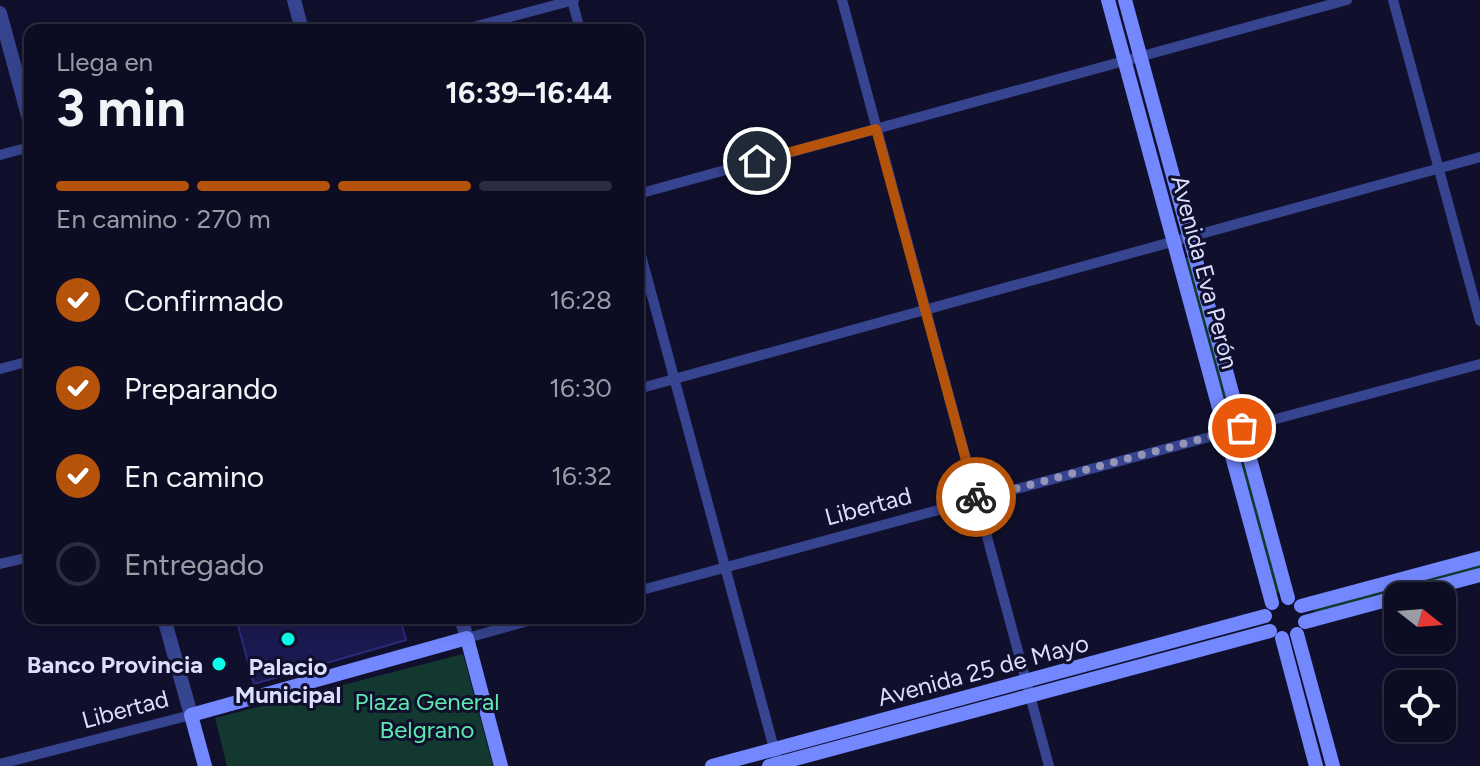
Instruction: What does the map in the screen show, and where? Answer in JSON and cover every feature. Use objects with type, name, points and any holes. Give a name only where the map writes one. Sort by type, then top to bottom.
[{"type":"main road","name":"Avenida Eva Perón","points":[[1108,0],[1226,432],[1276,635]]},
{"type":"main road","name":"Avenida Eva Perón","points":[[1125,0],[1288,598]]},
{"type":"main road","points":[[1288,598],[1301,606],[1480,558]]},
{"type":"main road","points":[[1453,582],[1480,575]]},
{"type":"main road","name":"Avenida 25 de Mayo","points":[[712,766],[775,761],[1028,688],[1269,609],[1288,598]]},
{"type":"main road","points":[[1301,628],[1384,601]]},
{"type":"main road","points":[[1301,606],[1301,628],[1333,766]]},
{"type":"main road","name":"Avenida 25 de Mayo","points":[[1028,688],[1301,628]]},
{"type":"main road","points":[[1276,635],[1316,766]]},
{"type":"main road","points":[[467,638],[501,766]]},
{"type":"main road","name":"Libertad","points":[[191,715],[467,638]]},
{"type":"main road","points":[[191,715],[205,766]]},
{"type":"street","points":[[294,0],[300,24]]},
{"type":"street","points":[[484,24],[573,0],[579,24]]},
{"type":"street","points":[[842,0],[1049,766]]},
{"type":"street","points":[[644,192],[1347,0]]},
{"type":"street","points":[[1393,0],[1480,321]]},
{"type":"street","points":[[0,13],[24,101]]},
{"type":"street","points":[[0,155],[24,149]]},
{"type":"street","points":[[644,387],[1480,157]]},
{"type":"street","points":[[644,266],[775,761]]},
{"type":"street","points":[[0,369],[24,363]]},
{"type":"street","name":"Libertad","points":[[644,589],[1480,364]]},
{"type":"street","points":[[0,564],[24,558]]},
{"type":"street","points":[[166,624],[191,715]]},
{"type":"street","points":[[463,624],[467,638]]},
{"type":"street","name":"Libertad","points":[[467,638],[517,624]]},
{"type":"street","name":"Libertad","points":[[0,764],[191,715]]},
{"type":"green space","points":[[1190,257],[1231,410],[1226,412],[1185,258]]},
{"type":"green space","points":[[1239,438],[1280,592],[1275,593],[1233,440]]},
{"type":"green space","points":[[1480,564],[1480,570],[1435,582],[1412,582]]},
{"type":"green space","points":[[1384,589],[1384,596],[1315,614],[1314,608]]},
{"type":"green space","name":"Plaza General Belgrano","points":[[463,654],[493,766],[227,766],[215,718]]},
{"type":"building","name":"Palacio Municipal","points":[[238,624],[402,624],[406,640],[254,684]]},
{"type":"way so far","points":[[976,497],[1242,428]]},
{"type":"place","name":"Palacio Municipal","points":[[288,639]]},
{"type":"place","name":"Banco Provincia","points":[[219,664]]},
{"type":"route","points":[[757,161],[876,129],[976,497]]}]
